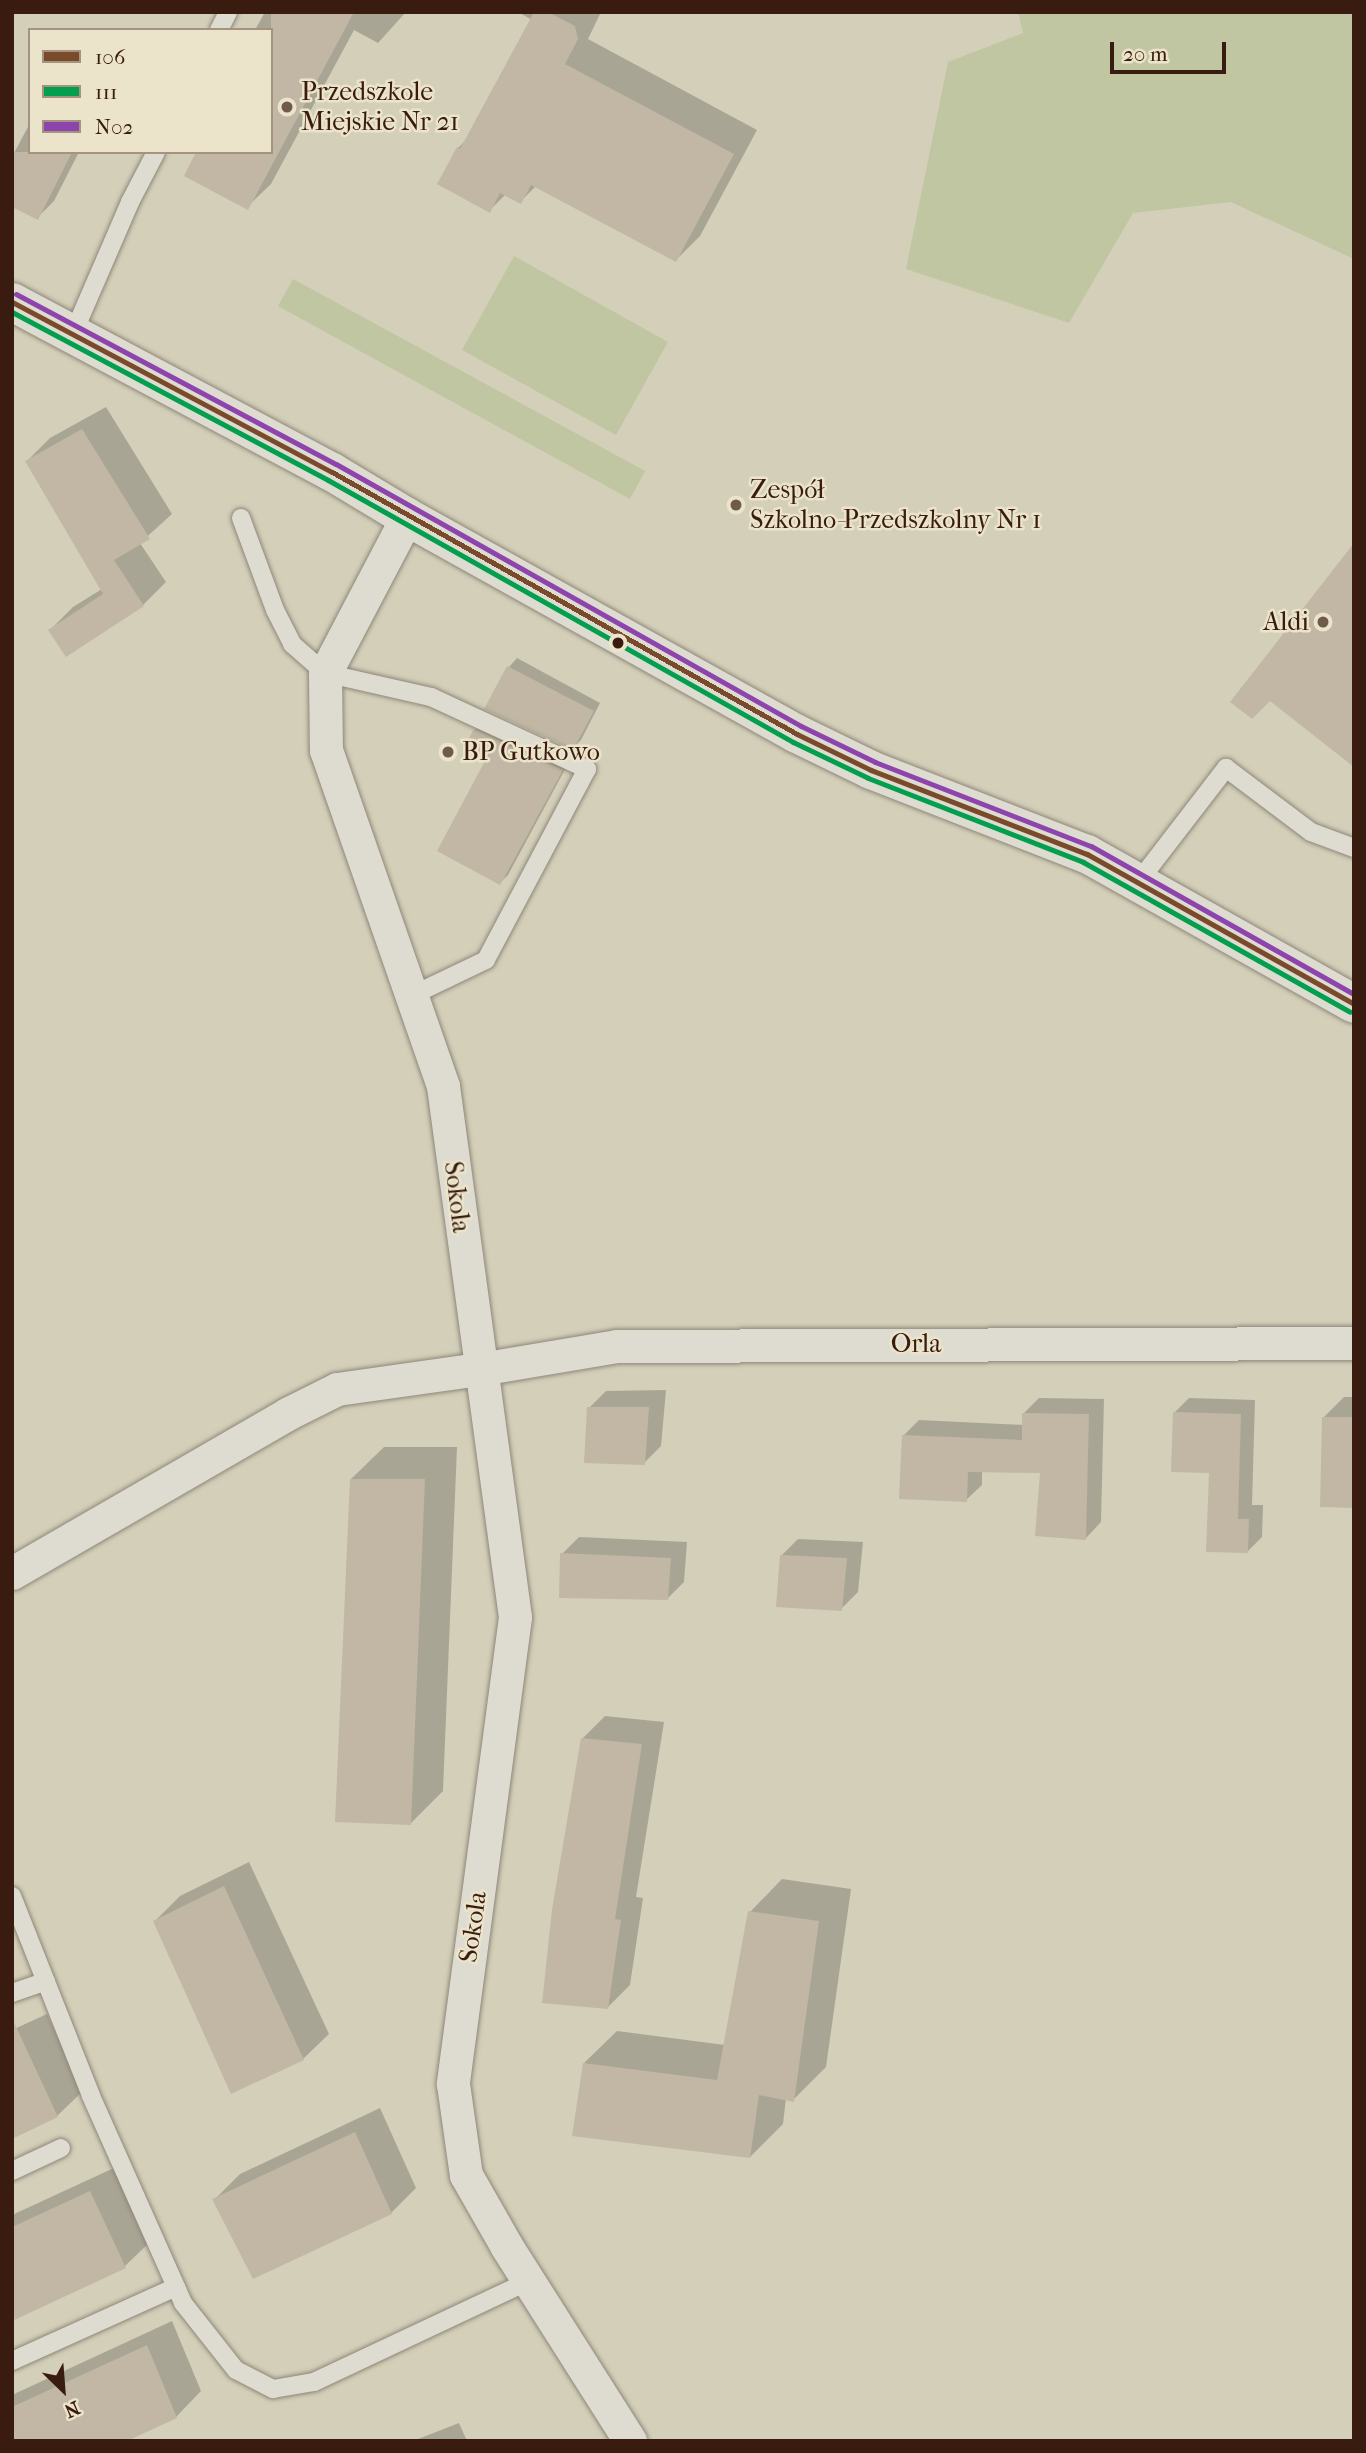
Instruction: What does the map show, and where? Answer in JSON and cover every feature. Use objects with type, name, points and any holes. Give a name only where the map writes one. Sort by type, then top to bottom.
[{"type":"main road","points":[[12,302],[332,472],[407,517],[797,734],[882,774],[1087,853],[1354,1004]]},
{"type":"street","name":"Sokola","points":[[407,517],[325,673],[326,750],[443,1086],[515,1617],[453,2084],[466,2175],[529,2281],[631,2441]]},
{"type":"street","name":"Orla","points":[[480,1369],[617,1346],[1354,1343]]},
{"type":"street","points":[[12,1573],[275,1421],[337,1389],[480,1369]]},
{"type":"lane","points":[[220,28],[228,12]]},
{"type":"lane","points":[[73,334],[130,202],[155,154]]},
{"type":"lane","points":[[241,518],[275,610],[292,644],[325,673],[431,697],[587,769],[486,960],[411,996]]},
{"type":"lane","points":[[1139,881],[1226,768],[1311,832],[1354,848]]},
{"type":"lane","points":[[12,1896],[91,2096],[183,2303],[236,2370],[273,2389],[314,2382],[529,2281]]},
{"type":"lane","points":[[12,1993],[46,1981]]},
{"type":"lane","points":[[12,2171],[61,2148]]},
{"type":"lane","points":[[12,2361],[176,2287]]},
{"type":"green space","points":[[1018,12],[1354,12],[1354,259],[1231,202],[1133,213],[1069,323],[906,269],[948,62],[1023,33]]},
{"type":"green space","points":[[514,256],[668,342],[616,435],[462,350]]},
{"type":"green space","points":[[293,279],[645,471],[630,499],[278,306]]},
{"type":"building","name":"Przedszkole Miejskie Nr 21","points":[[271,12],[354,12],[248,210],[184,176],[195,154],[273,154]]},
{"type":"building","points":[[534,12],[548,12],[575,26],[578,39],[565,64],[734,154],[676,262],[531,185],[521,204],[500,193],[490,213],[437,184],[457,147],[460,149]]},
{"type":"building","points":[[12,152],[71,154],[38,220],[12,207]]},
{"type":"building","points":[[82,429],[150,539],[114,560],[144,606],[66,657],[48,630],[103,594],[25,461]]},
{"type":"building","name":"Aldi","points":[[1354,543],[1354,767],[1270,701],[1252,719],[1230,702]]},
{"type":"building","points":[[507,666],[594,711],[573,750],[484,709]]},
{"type":"building","points":[[474,729],[563,770],[500,885],[437,851],[486,759],[464,748]]},
{"type":"building","points":[[587,1407],[649,1407],[645,1465],[584,1463]]},
{"type":"building","points":[[1173,1412],[1241,1414],[1238,1519],[1249,1519],[1248,1553],[1206,1552],[1209,1473],[1171,1472]]},
{"type":"building","points":[[1022,1413],[1089,1414],[1086,1540],[1035,1536],[1040,1473],[968,1472],[967,1502],[899,1499],[902,1435],[1022,1440]]},
{"type":"building","points":[[1322,1417],[1354,1417],[1354,1508],[1320,1507]]},
{"type":"building","points":[[350,1479],[425,1479],[411,1825],[335,1822]]},
{"type":"building","points":[[560,1553],[671,1558],[668,1600],[559,1598]]},
{"type":"building","points":[[780,1555],[847,1558],[842,1611],[776,1607]]},
{"type":"building","points":[[581,1738],[642,1744],[615,1919],[621,1920],[608,2009],[542,2003],[552,1910]]},
{"type":"building","points":[[224,1886],[304,2060],[231,2094],[153,1921]]},
{"type":"building","points":[[748,1911],[819,1921],[794,2102],[759,2095],[750,2158],[572,2136],[583,2063],[717,2080]]},
{"type":"building","points":[[12,2018],[58,2117],[12,2139]]},
{"type":"building","points":[[355,2132],[392,2214],[253,2279],[212,2199]]},
{"type":"building","points":[[90,2191],[126,2268],[12,2321],[12,2227]]},
{"type":"building","points":[[147,2345],[177,2418],[127,2441],[12,2441],[12,2407]]},
{"type":"transit line","name":"N02","points":[[16,294],[336,464],[801,726],[875,762],[1091,846],[1354,994]]},
{"type":"transit line","name":"106","points":[[12,302],[332,472],[797,734],[871,770],[1087,854],[1354,1004]]},
{"type":"transit line","name":"111","points":[[12,312],[328,480],[793,742],[868,778],[1083,862],[1350,1012]]},
{"type":"place","name":"Przedszkole Miejskie Nr 21","points":[[287,107]]},
{"type":"place","name":"Zespół Szkolno-Przedszkolny Nr 1","points":[[736,505]]},
{"type":"place","name":"Aldi","points":[[1323,622]]},
{"type":"place","name":"BP Gutkowo","points":[[448,752]]}]
